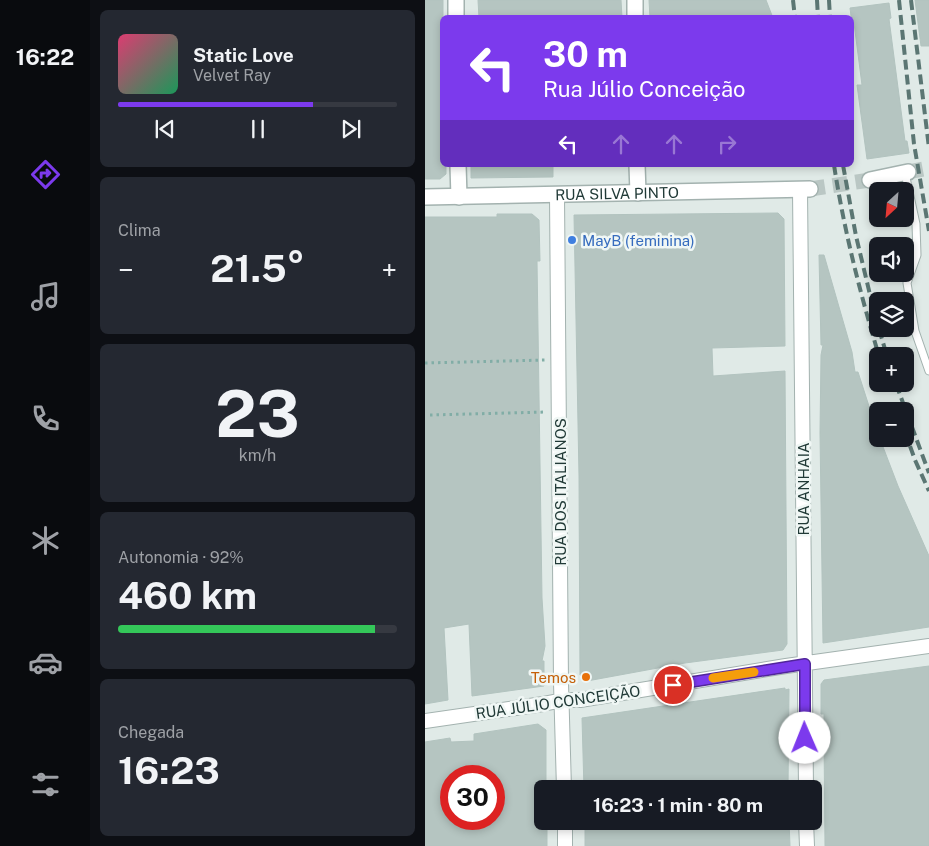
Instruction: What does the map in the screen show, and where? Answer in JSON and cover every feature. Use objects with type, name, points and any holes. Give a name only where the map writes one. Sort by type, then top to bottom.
[{"type":"street","points":[[456,0],[456,15]]},
{"type":"street","points":[[635,0],[635,15]]},
{"type":"street","points":[[458,167],[459,197]]},
{"type":"street","points":[[637,167],[638,194]]},
{"type":"street","points":[[870,180],[906,172]]},
{"type":"street","name":"RUA SILVA PINTO","points":[[425,197],[805,190]]},
{"type":"street","name":"RUA ANHAIA","points":[[805,190],[806,780]]},
{"type":"street","name":"RUA DOS ITALIANOS","points":[[557,195],[561,674],[564,780]]},
{"type":"street","name":"RUA JÚLIO CONCEIÇÃO","points":[[425,721],[563,700],[579,700],[929,646]]},
{"type":"street","points":[[565,830],[565,846]]},
{"type":"street","points":[[806,830],[807,846]]},
{"type":"lane","points":[[906,172],[916,224],[917,255],[907,277],[907,283],[915,331],[929,371]]},
{"type":"path","points":[[425,363],[559,360]]},
{"type":"path","points":[[431,414],[559,412]]},
{"type":"building","points":[[425,0],[443,0],[443,15],[440,15],[440,167],[446,167],[446,174],[440,179],[425,179]]},
{"type":"building","points":[[478,0],[621,0],[622,15],[479,15]]},
{"type":"building","points":[[649,0],[766,0],[772,15],[650,15]]},
{"type":"building","points":[[915,0],[929,0],[929,46],[921,46]]},
{"type":"building","points":[[889,3],[891,18],[889,19],[905,141],[907,141],[909,153],[867,159],[857,85],[862,85],[854,15],[851,15],[850,8]]},
{"type":"building","points":[[471,167],[553,167],[553,177],[471,178]]},
{"type":"building","points":[[778,213],[784,219],[785,346],[712,348],[713,376],[785,371],[787,644],[783,650],[685,663],[587,681],[580,675],[579,476],[574,215]]},
{"type":"building","points":[[497,214],[532,214],[539,220],[540,261],[537,261],[542,598],[545,646],[542,661],[544,661],[544,686],[472,696],[469,624],[444,628],[448,700],[425,704],[425,217],[497,217]]},
{"type":"building","points":[[819,255],[824,255],[852,352],[855,372],[858,372],[869,406],[869,447],[883,447],[929,556],[929,627],[823,643],[820,433],[821,355],[823,345],[821,345]]},
{"type":"building","points":[[929,666],[929,846],[825,846],[824,714],[821,714],[821,684],[824,680]]},
{"type":"building","points":[[785,688],[785,690],[789,689],[788,780],[584,780],[582,718]]},
{"type":"building","points":[[538,724],[546,730],[546,780],[534,780],[534,830],[547,830],[547,846],[425,846],[425,742],[450,738],[451,742],[474,741],[474,734]]},
{"type":"building","points":[[585,830],[789,830],[790,846],[585,846]]},
{"type":"tunnel","points":[[908,172],[929,168]]},
{"type":"tunnel","points":[[810,189],[870,180]]},
{"type":"railway","points":[[793,0],[795,15]]},
{"type":"railway","points":[[817,0],[818,15]]},
{"type":"railway","points":[[829,0],[830,15]]},
{"type":"railway","points":[[899,0],[914,144],[929,231]]},
{"type":"railway","points":[[911,0],[929,148]]},
{"type":"railway","points":[[834,167],[853,261],[876,347]]},
{"type":"railway","points":[[843,167],[856,236],[869,292]]},
{"type":"railway","points":[[881,337],[884,347]]},
{"type":"railway","points":[[899,392],[929,473]]},
{"type":"railway","points":[[910,447],[929,491]]},
{"type":"slow traffic","points":[[713,678],[754,672]]},
{"type":"place","name":"MayB (feminina)","points":[[572,240]]},
{"type":"place","name":"Temos","points":[[586,677]]},
{"type":"route","points":[[673,685],[805,664],[805,738]]}]
